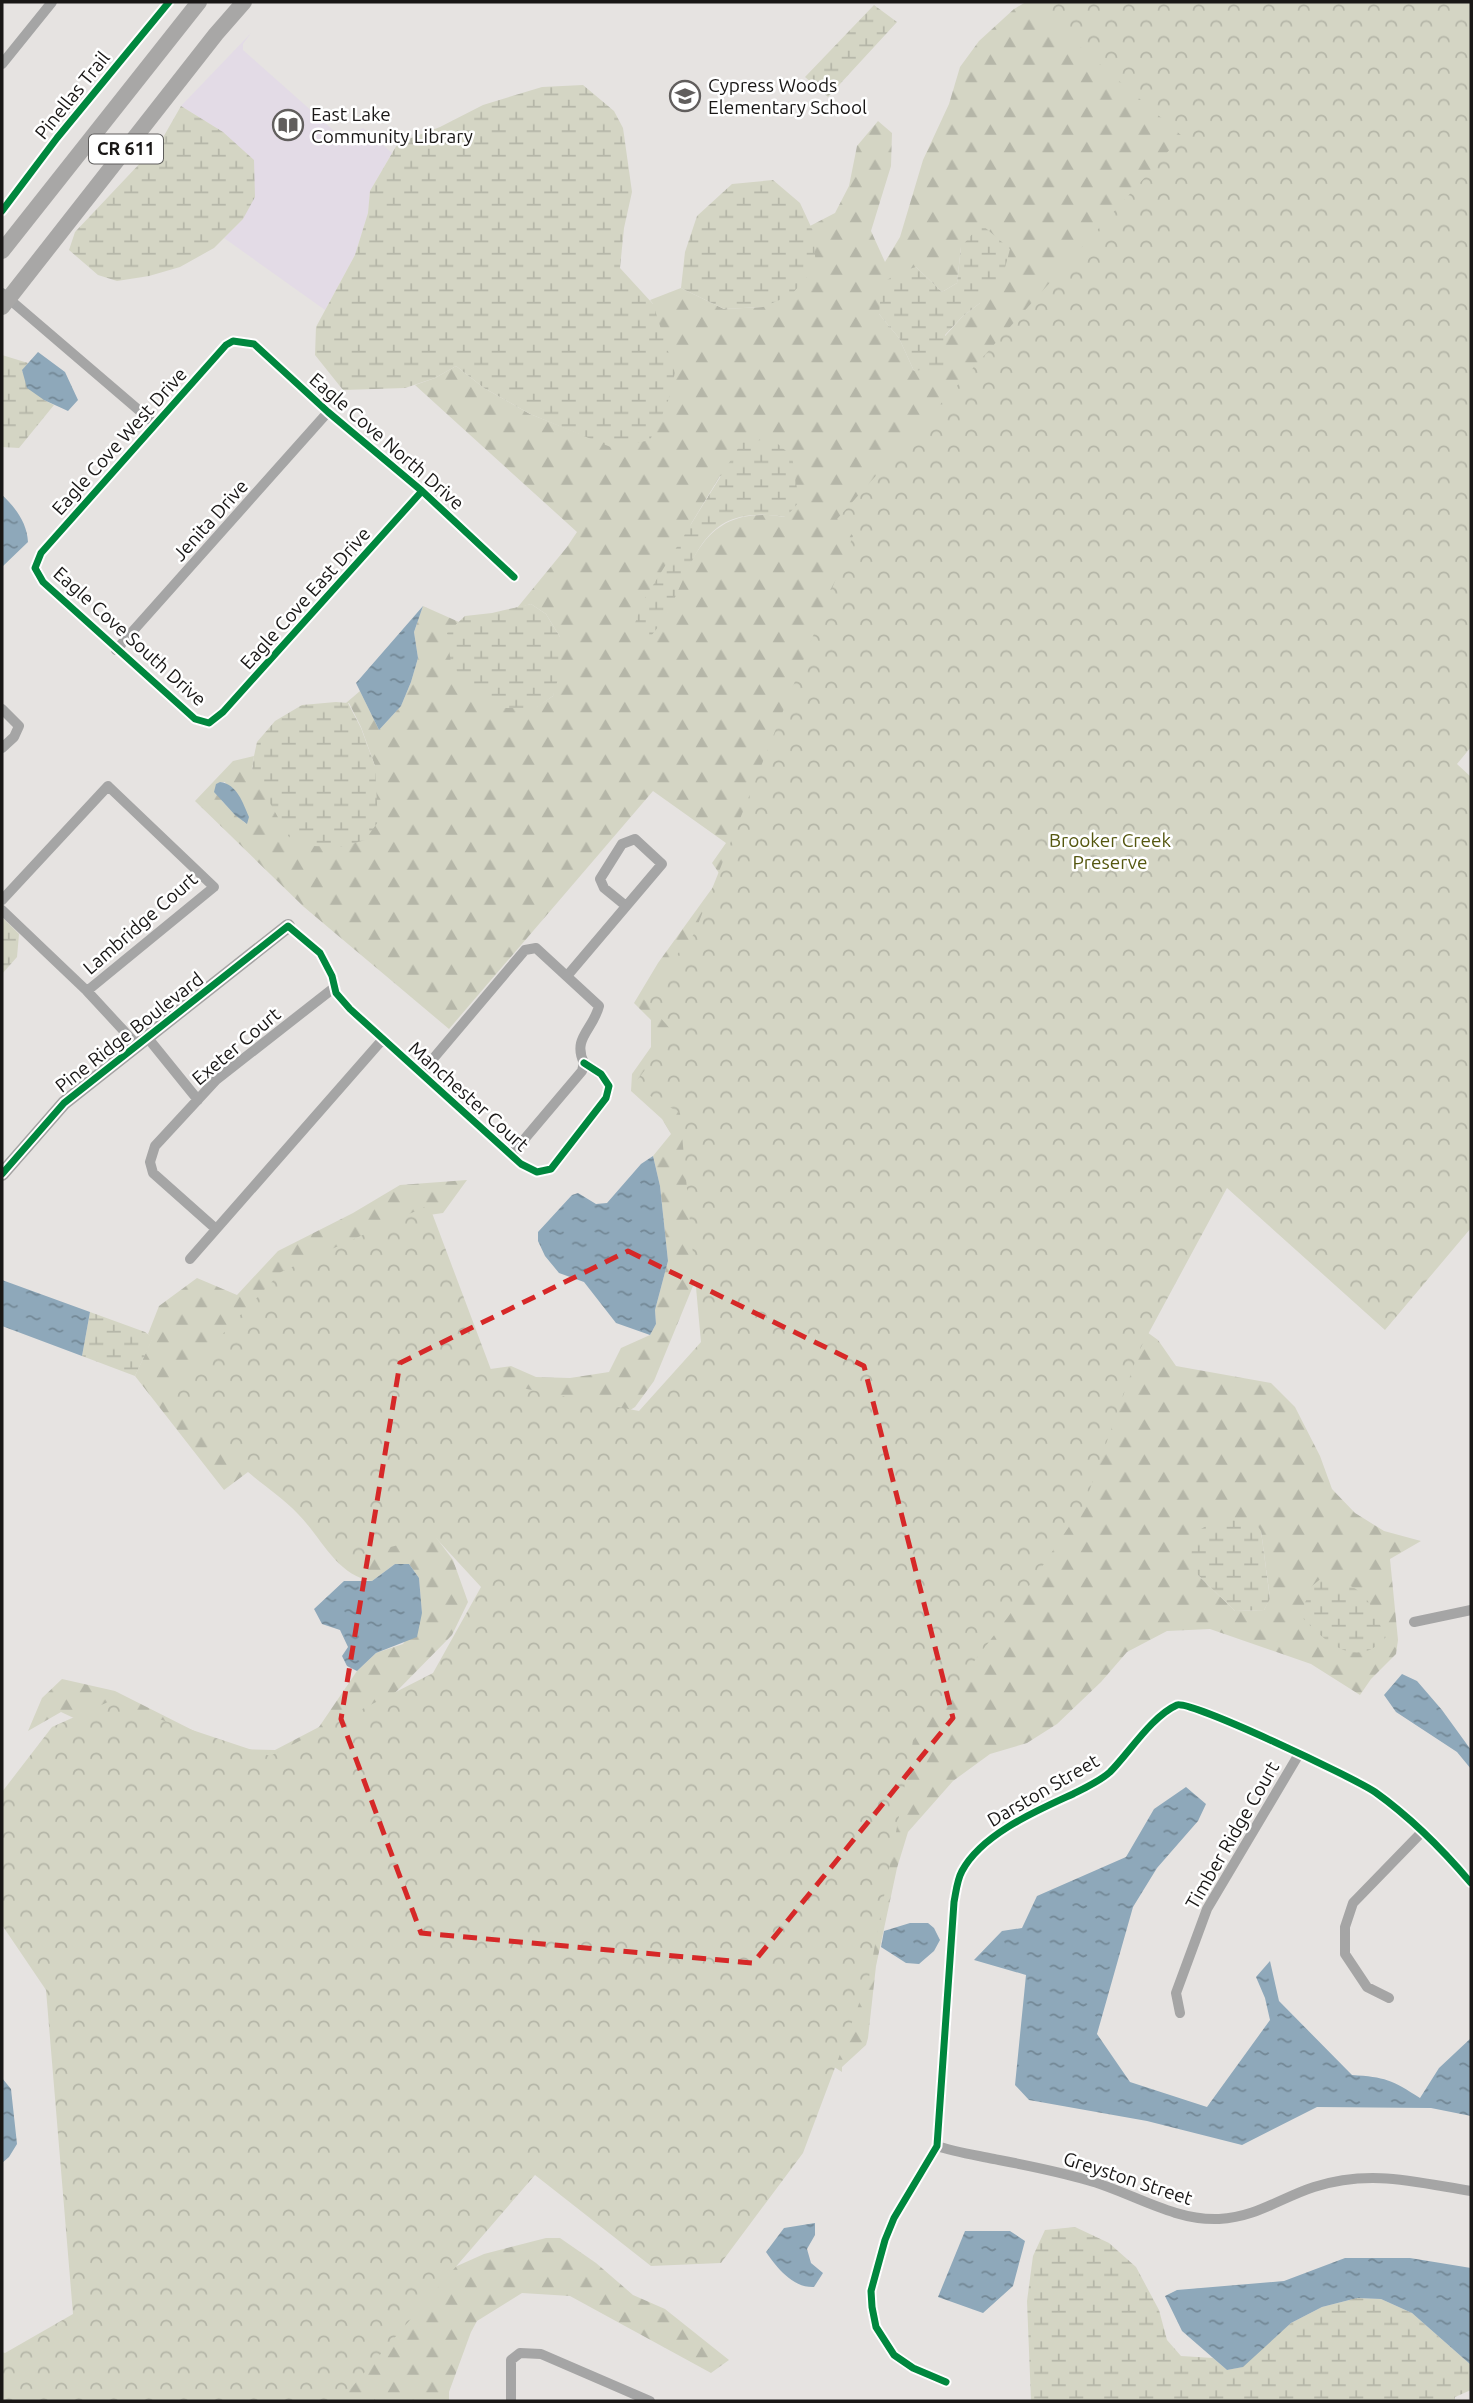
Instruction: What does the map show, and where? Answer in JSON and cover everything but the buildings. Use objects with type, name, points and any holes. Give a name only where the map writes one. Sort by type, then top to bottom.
[{"type":"main road","name":"CR 611","points":[[2,251],[199,2]]},
{"type":"main road","name":"CR 611","points":[[4,299],[244,2]]},
{"type":"street","points":[[2,64],[52,2]]},
{"type":"street","points":[[4,299],[155,424]]},
{"type":"street","name":"Eagle Cove West Drive","points":[[35,568],[41,554],[226,345],[233,341]]},
{"type":"street","name":"Eagle Cove North Drive","points":[[233,341],[254,344],[328,412],[422,491],[514,576]]},
{"type":"street","name":"Jenita Drive","points":[[116,650],[328,412]]},
{"type":"street","name":"Eagle Cove East Drive","points":[[209,723],[223,712],[422,491]]},
{"type":"street","name":"Eagle Cove South Drive","points":[[35,568],[43,582],[116,650],[195,719],[209,723]]},
{"type":"street","points":[[2,709],[19,726],[14,737],[2,748]]},
{"type":"street","name":"Lambridge Court","points":[[2,900],[108,786],[214,887],[87,992]]},
{"type":"street","points":[[421,1073],[525,950],[536,948],[567,976],[662,864],[635,839],[622,844],[600,879],[604,888],[626,906]]},
{"type":"street","points":[[2,909],[87,992],[141,1040],[198,1100]]},
{"type":"street","name":"Manchester Court","points":[[288,926],[320,953],[336,993],[350,1009],[521,1164],[537,1172],[551,1169],[606,1098],[609,1086],[601,1074],[584,1063],[579,1054],[579,1043],[595,1020],[599,1006],[567,976]]},
{"type":"street","name":"Pine Ridge Boulevard","points":[[2,1174],[64,1103],[288,926]]},
{"type":"street","name":"Exeter Court","points":[[216,1229],[153,1173],[150,1161],[155,1146],[216,1080],[335,987]]},
{"type":"street","points":[[190,1259],[383,1039]]},
{"type":"street","name":"Manchester Court","points":[[511,1155],[582,1071],[584,1063]]},
{"type":"street","points":[[1414,1622],[1471,1612]]},
{"type":"street","name":"Darston Street","points":[[946,2382],[913,2368],[894,2355],[876,2327],[871,2291],[894,2218],[937,2146],[954,1902],[962,1871],[976,1852],[996,1834],[1108,1773],[1159,1720],[1177,1705],[1183,1704],[1203,1710],[1373,1790],[1404,1814],[1471,1883]]},
{"type":"street","name":"Timber Ridge Court","points":[[1180,2013],[1176,1993],[1207,1909],[1299,1754]]},
{"type":"street","points":[[1389,1998],[1367,1987],[1345,1954],[1345,1927],[1353,1903],[1421,1833]]},
{"type":"street","name":"Greyston Street","points":[[937,2146],[1088,2180],[1133,2195],[1160,2208],[1202,2219],[1240,2217],[1265,2209],[1313,2187],[1354,2177],[1395,2178],[1471,2191]]},
{"type":"street","points":[[511,2401],[511,2360],[517,2354],[526,2353],[541,2354],[558,2360],[650,2401]]},
{"type":"highlighted area","points":[[628,1251],[864,1366],[953,1718],[753,1963],[421,1933],[341,1719],[400,1363]]},
{"type":"shaded area","points":[[251,33],[243,44],[243,50],[341,137],[346,138],[363,128],[392,153],[370,191],[368,213],[355,255],[325,310],[224,238],[243,219],[223,132],[181,106]]},
{"type":"green space","points":[[1026,2],[1214,2],[1253,36],[702,1264],[654,1381],[635,1407],[590,1435],[518,1424],[483,1370],[511,1366],[536,1377],[570,1378],[609,1372],[621,1348],[650,1335],[656,1324],[655,1310],[668,1261],[660,1186],[653,1156],[671,1134],[662,1119],[631,1091],[632,1074],[651,1047],[651,1020],[634,1003],[658,963],[721,876],[712,863],[726,843],[653,791],[449,1029],[304,907],[195,801],[233,761],[254,756],[252,771],[375,766],[361,727],[349,703],[346,703],[360,691],[379,730],[401,706],[418,658],[414,632],[423,606],[459,622],[447,634],[505,708],[535,708],[553,696],[560,637],[546,614],[531,604],[517,608],[577,532],[415,385],[456,366],[484,388],[530,414],[613,447],[653,304],[650,300],[681,288],[724,309],[763,307],[813,231],[810,226],[835,213],[849,186],[857,146],[878,121],[892,133],[891,166],[871,231],[885,262],[900,237],[923,160],[949,104],[960,67],[979,41],[1014,9]],"holes":[[[961,247],[980,303],[962,317],[914,371],[899,338],[879,314],[916,267],[942,292],[957,283]],[[720,476],[786,517],[759,515],[738,518],[721,526],[696,554],[666,615],[691,524]],[[225,782],[245,823],[222,801],[216,784]]]},
{"type":"green space","name":"Brooker Creek Preserve","points":[[1029,2],[1471,2],[1471,747],[1457,764],[1471,777],[1471,1228],[1385,1330],[1227,1188],[1139,1351],[1085,1503],[1008,1617],[913,1741],[869,1977],[803,2153],[721,2263],[651,2266],[535,2175],[340,2401],[2,2401],[2,2352],[5,2353],[73,2314],[46,1990],[2,1925],[2,1792],[52,1727],[108,1702],[270,1756],[433,1673],[481,1587],[434,1536],[347,1558],[170,1390],[281,1272],[429,1205],[496,1383],[639,1411],[701,1342],[680,1113],[633,1086],[673,1032],[642,997],[694,934],[853,536],[837,519],[1182,136]]},
{"type":"green space","points":[[874,5],[897,22],[828,97],[805,77]]},
{"type":"green space","points":[[583,85],[614,111],[623,128],[632,192],[624,228],[620,268],[653,304],[675,373],[667,405],[650,440],[613,448],[530,414],[484,388],[456,366],[435,378],[405,388],[343,390],[315,355],[316,327],[355,255],[368,213],[370,191],[398,143],[440,127],[483,105],[542,87]]},
{"type":"green space","points":[[181,106],[223,132],[254,160],[255,197],[243,219],[214,248],[180,267],[117,281],[98,275],[69,250],[75,232],[161,141]]},
{"type":"green space","points":[[773,180],[800,203],[813,231],[816,267],[791,295],[763,307],[724,309],[681,288],[685,252],[697,216],[732,184]]},
{"type":"green space","points":[[981,224],[1010,249],[1002,279],[945,335],[946,366],[914,371],[899,338],[879,314],[882,283],[902,271],[916,267],[942,292],[957,283],[961,247]]},
{"type":"green space","points":[[2,355],[28,363],[22,371],[44,400],[54,405],[19,448],[2,447]]},
{"type":"green space","points":[[772,439],[792,456],[799,502],[786,517],[759,515],[737,518],[721,525],[697,552],[666,616],[649,639],[633,629],[642,603],[742,442]]},
{"type":"green space","points":[[531,604],[546,614],[560,637],[560,672],[553,696],[536,708],[505,708],[477,696],[451,664],[447,633],[465,616]]},
{"type":"green space","points":[[348,703],[361,728],[375,766],[378,822],[365,840],[342,847],[312,846],[289,837],[252,771],[254,756],[257,742],[275,721],[302,705]]},
{"type":"green space","points":[[2,917],[19,934],[17,957],[2,974]]},
{"type":"green space","points":[[467,1180],[443,1213],[408,1218],[423,1520],[453,1560],[468,1602],[452,1635],[389,1699],[292,1787],[95,1728],[61,1712],[28,1731],[42,1698],[62,1679],[115,1691],[230,1749],[275,1750],[319,1727],[357,1671],[376,1653],[403,1644],[422,1613],[419,1578],[409,1564],[395,1564],[372,1581],[360,1578],[339,1564],[292,1508],[248,1472],[224,1490],[135,1376],[152,1339],[148,1334],[159,1306],[197,1278],[237,1295],[278,1251],[353,1213],[400,1185]]},
{"type":"green space","points":[[90,1312],[145,1332],[153,1338],[135,1376],[82,1356]]},
{"type":"green space","points":[[1133,1322],[1158,1340],[1176,1366],[1271,1383],[1295,1407],[1320,1456],[1332,1489],[1355,1513],[1384,1531],[1421,1541],[1390,1559],[1398,1640],[1396,1654],[1371,1679],[1360,1695],[1311,1664],[1210,1629],[1167,1631],[1127,1652],[1101,1682],[1057,1724],[1027,1743],[990,1754],[953,1781],[908,1832],[897,1868],[876,1966],[868,2038],[866,2045],[842,2067],[842,2072],[820,2058],[801,1904]],"holes":[[[1261,1531],[1270,1598],[1264,1610],[1235,1611],[1198,1575]]]},
{"type":"green space","points":[[1222,1517],[1255,1522],[1261,1531],[1270,1599],[1264,1610],[1235,1611],[1198,1575],[1185,1547],[1201,1529]]},
{"type":"green space","points":[[1324,1576],[1350,1586],[1364,1596],[1386,1637],[1375,1647],[1363,1652],[1340,1648],[1319,1634],[1300,1615],[1312,1586]]},
{"type":"green space","points":[[1075,2227],[1109,2243],[1136,2267],[1159,2310],[1167,2340],[1181,2356],[1213,2358],[1227,2370],[1242,2367],[1291,2323],[1322,2307],[1357,2298],[1381,2299],[1412,2313],[1471,2365],[1471,2390],[1455,2397],[1455,2401],[1031,2401],[1027,2301],[1033,2256],[1045,2230]]},
{"type":"green space","points":[[546,2238],[560,2238],[596,2263],[633,2295],[665,2309],[729,2360],[711,2373],[570,2296],[522,2293],[477,2321],[449,2392],[449,2401],[182,2401],[413,2301],[439,2274],[484,2254]]},
{"type":"water","points":[[38,352],[65,372],[78,400],[68,411],[44,400],[27,388],[22,370]]},
{"type":"water","points":[[2,495],[20,516],[28,542],[2,567]]},
{"type":"water","points":[[423,606],[414,632],[418,658],[411,682],[401,706],[379,730],[356,683]]},
{"type":"water","points":[[220,782],[231,786],[239,795],[249,817],[247,824],[214,792],[216,784]]},
{"type":"water","points":[[653,1156],[660,1186],[668,1261],[655,1310],[656,1324],[650,1335],[616,1323],[584,1282],[559,1273],[545,1256],[538,1241],[538,1232],[572,1195],[578,1193],[596,1204],[607,1203],[641,1164]]},
{"type":"water","points":[[2,1280],[90,1312],[82,1356],[2,1326]]},
{"type":"water","points":[[395,1564],[409,1564],[419,1578],[422,1613],[417,1637],[376,1653],[357,1671],[347,1666],[342,1656],[348,1647],[340,1630],[322,1624],[314,1609],[344,1581],[372,1581]]},
{"type":"water","points":[[1402,1674],[1417,1681],[1442,1710],[1471,1750],[1471,1769],[1457,1752],[1396,1712],[1384,1695]]},
{"type":"water","points":[[1186,1787],[1206,1804],[1198,1821],[1157,1868],[1133,1907],[1097,2034],[1130,2082],[1207,2107],[1270,2020],[1256,1977],[1270,1961],[1279,2001],[1352,2075],[1388,2080],[1420,2098],[1439,2068],[1471,2038],[1471,2116],[1431,2108],[1317,2107],[1242,2145],[1147,2121],[1029,2100],[1015,2085],[1026,1975],[974,1960],[1002,1931],[1022,1928],[1037,1896],[1126,1857],[1154,1809]]},
{"type":"water","points":[[910,1923],[928,1923],[940,1940],[934,1951],[919,1964],[906,1963],[881,1947],[884,1931]]},
{"type":"water","points":[[2,2078],[11,2089],[17,2144],[2,2163]]},
{"type":"water","points":[[815,2223],[815,2235],[807,2249],[811,2263],[823,2273],[814,2287],[792,2281],[766,2252],[784,2228]]},
{"type":"water","points":[[965,2231],[1010,2231],[1025,2241],[1013,2286],[983,2313],[938,2297]]},
{"type":"water","points":[[1345,2258],[1410,2258],[1471,2268],[1471,2365],[1412,2313],[1381,2299],[1357,2298],[1322,2307],[1291,2323],[1243,2367],[1227,2370],[1182,2331],[1165,2296],[1177,2290],[1284,2281]]},
{"type":"cycle path","name":"Pinellas Trail","points":[[2,211],[57,138],[169,2]]},
{"type":"cycle path","points":[[422,491],[223,712],[209,723],[195,719],[43,582],[35,568],[41,553],[226,345],[233,341],[254,344],[328,412],[422,491],[514,577]]},
{"type":"cycle path","points":[[2,1174],[64,1103],[288,926],[320,953],[332,976],[336,993],[350,1009],[521,1164],[537,1172],[551,1169],[606,1098],[609,1086],[601,1074],[584,1063]]},
{"type":"cycle path","points":[[946,2382],[913,2368],[894,2355],[876,2327],[871,2291],[894,2218],[937,2146],[954,1902],[962,1871],[983,1846],[1011,1825],[1106,1775],[1159,1717],[1177,1705],[1241,1727],[1362,1784],[1426,1834],[1471,1883]]},
{"type":"place","name":"Cypress Woods Elementary School","points":[[685,96]]},
{"type":"place","name":"East Lake Community Library","points":[[288,125]]}]
